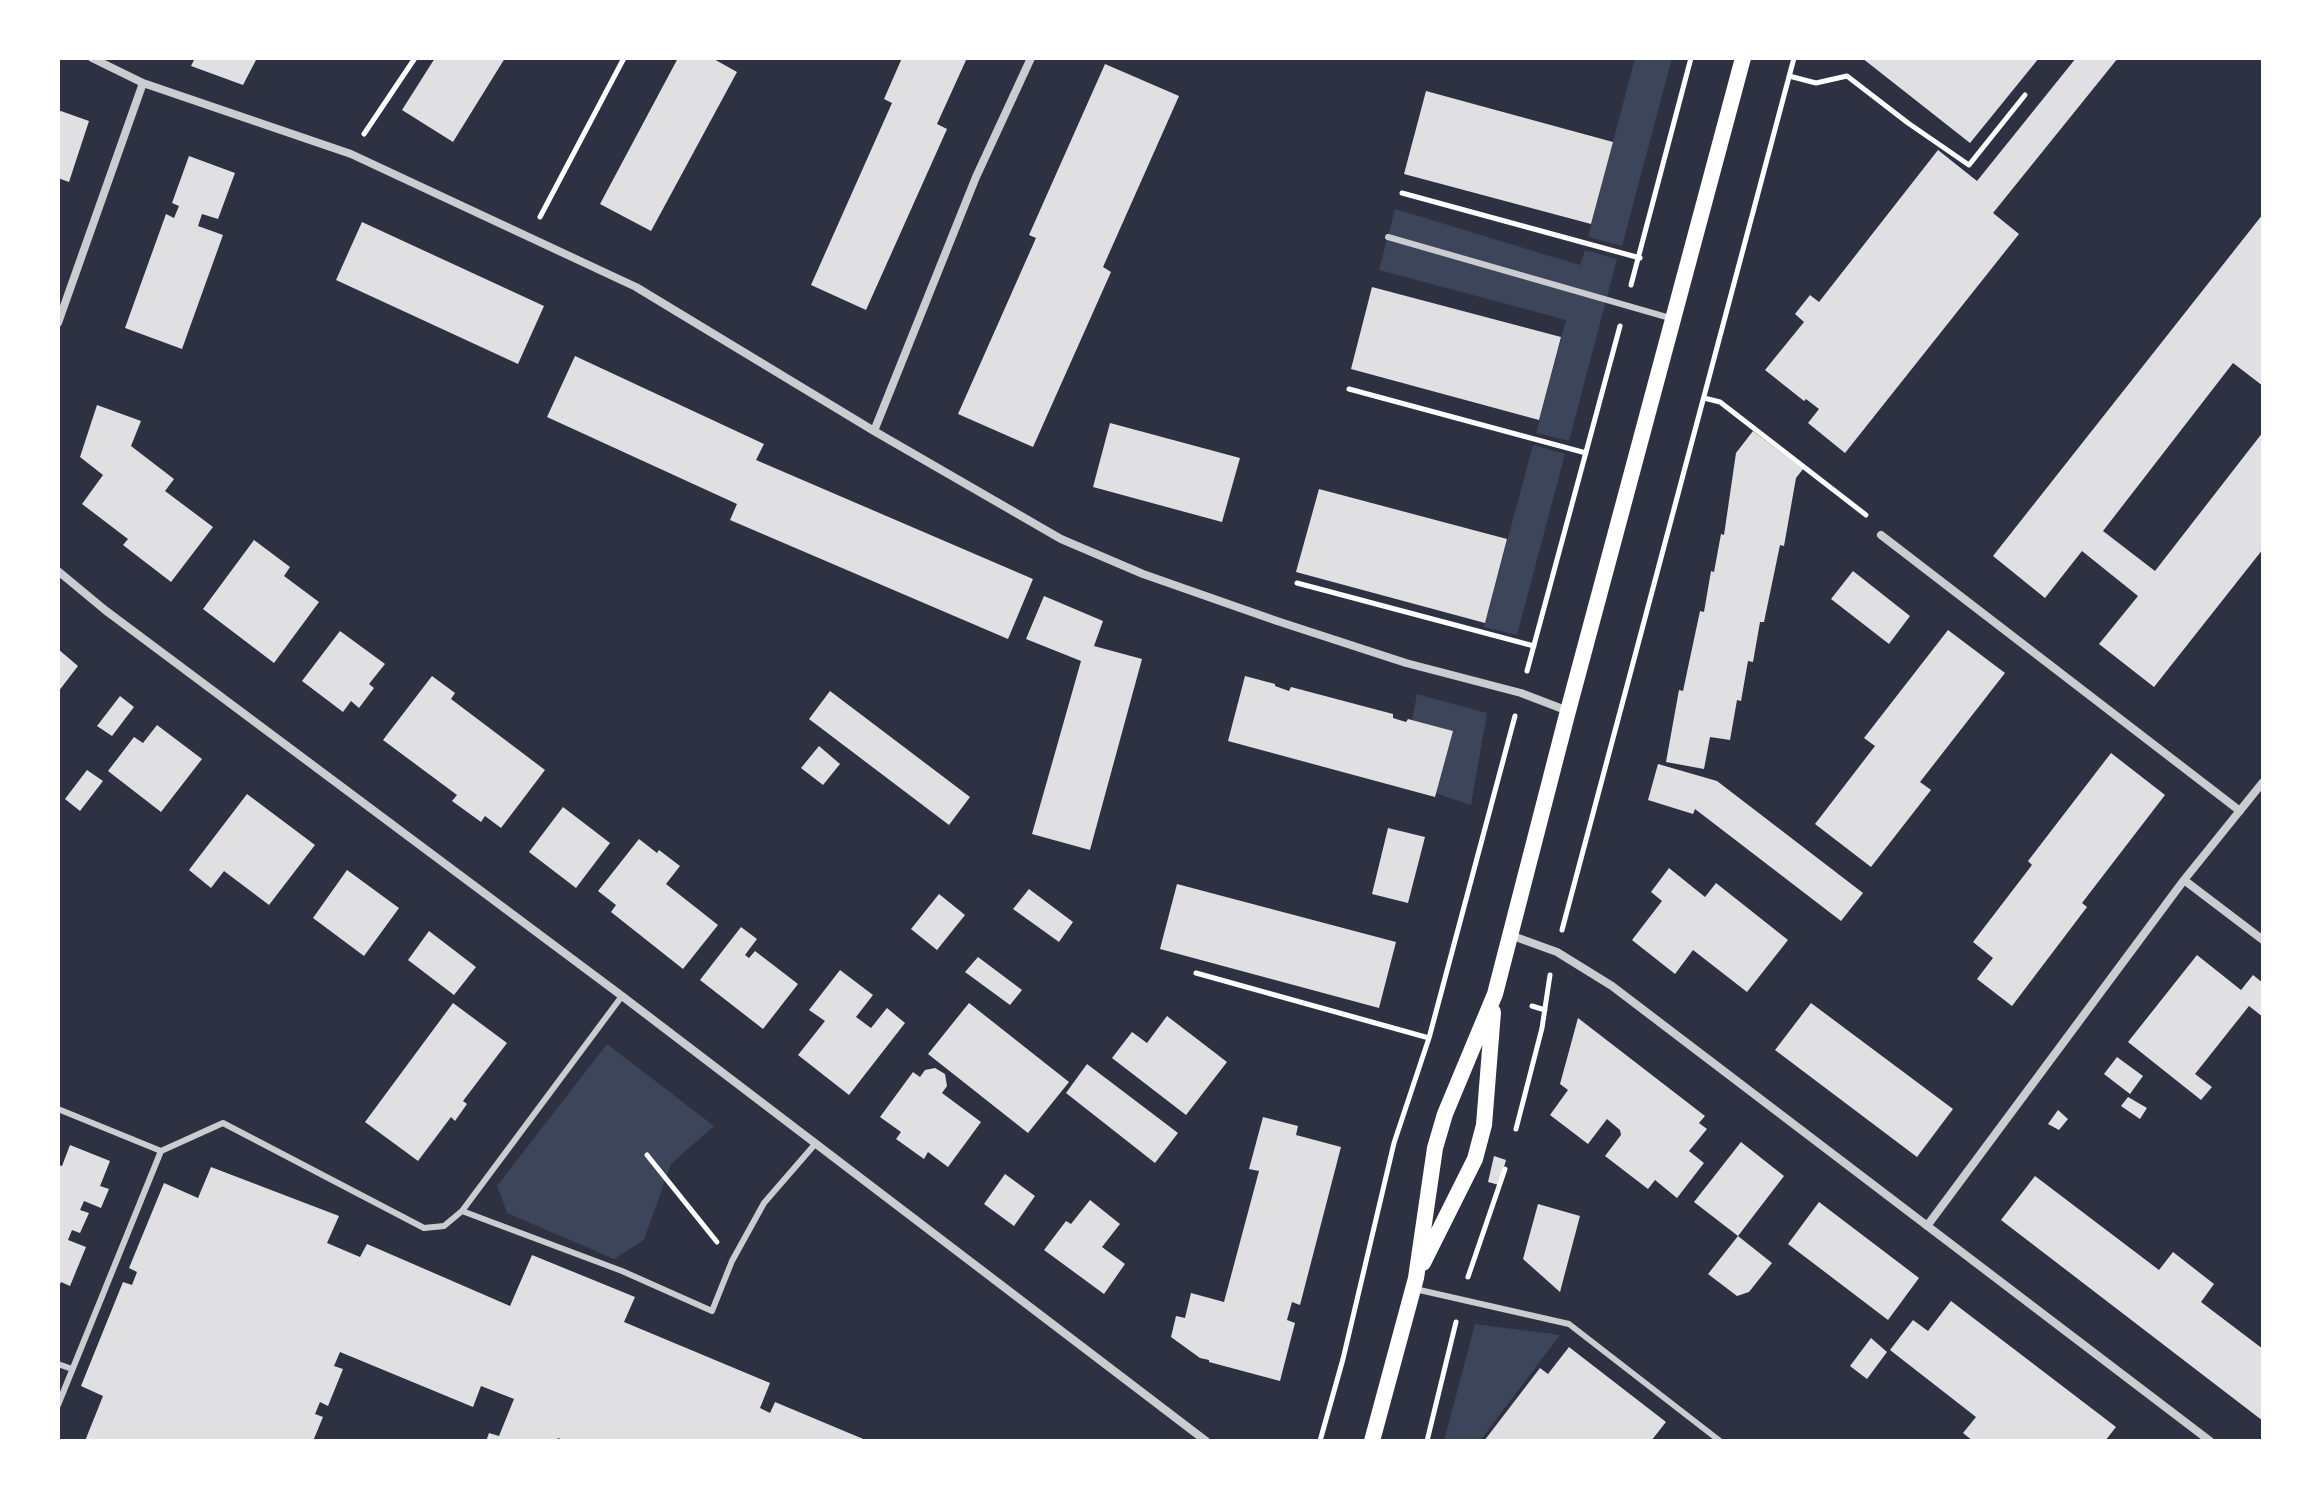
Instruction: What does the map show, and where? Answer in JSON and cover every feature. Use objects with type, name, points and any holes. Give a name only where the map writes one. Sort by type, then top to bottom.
[{"type":"main road","points":[[1372,1441],[1414,1283],[1434,1155],[1445,1114],[1495,994],[1743,58]]},
{"type":"main road","points":[[1414,1283],[1475,1159],[1484,1125],[1495,994]]},
{"type":"street","points":[[92,58],[143,83],[351,154],[636,287],[874,431],[1061,539],[1143,574],[1391,658],[1521,693],[1568,711]]},
{"type":"street","points":[[874,431],[976,177],[1031,58]]},
{"type":"street","points":[[58,323],[143,83]]},
{"type":"street","points":[[1881,535],[2240,811]]},
{"type":"street","points":[[58,571],[105,610],[622,996],[1206,1441]]},
{"type":"street","points":[[1927,1226],[2184,880],[2263,782]]},
{"type":"street","points":[[2184,880],[2263,940]]},
{"type":"street","points":[[1510,935],[1557,952],[1612,986],[2210,1441]]},
{"type":"lane","points":[[1388,237],[1673,319]]},
{"type":"lane","points":[[58,1405],[161,1151],[223,1123],[424,1228],[444,1226],[462,1211],[622,996]]},
{"type":"lane","points":[[58,1109],[161,1151]]},
{"type":"lane","points":[[462,1211],[622,1271],[712,1311],[732,1261],[764,1203],[816,1143]]},
{"type":"lane","points":[[1414,1283],[1462,1300],[1569,1324],[1720,1441]]},
{"type":"lane","points":[[58,1364],[72,1369]]},
{"type":"path","points":[[351,154],[415,58]]},
{"type":"path","points":[[530,235],[624,58]]},
{"type":"path","points":[[1529,665],[1691,58]]},
{"type":"path","points":[[1563,925],[1794,58]]},
{"type":"path","points":[[1789,76],[1816,83],[1847,76],[1969,165],[2025,95]]},
{"type":"path","points":[[1402,193],[1640,258]]},
{"type":"path","points":[[1349,389],[1586,453]]},
{"type":"path","points":[[1704,398],[1720,402],[1865,513],[1881,535]]},
{"type":"path","points":[[1297,583],[1534,646]]},
{"type":"path","points":[[1320,1441],[1343,1359],[1394,1143],[1429,1038],[1516,714]]},
{"type":"path","points":[[1196,973],[1429,1038]]},
{"type":"path","points":[[1513,1138],[1545,1010],[1549,981]]},
{"type":"path","points":[[1532,1006],[1545,1010]]},
{"type":"path","points":[[647,1155],[732,1261]]},
{"type":"path","points":[[1427,1441],[1462,1300],[1506,1165]]},
{"type":"shaded area","points":[[1635,58],[1672,58],[1622,246],[1588,237]]},
{"type":"shaded area","points":[[1395,209],[1580,265],[1585,250],[1617,259],[1569,441],[1536,433],[1566,320],[1379,270]]},
{"type":"shaded area","points":[[1533,445],[1565,454],[1517,635],[1484,627]]},
{"type":"shaded area","points":[[1417,694],[1487,713],[1471,805],[1435,793],[1453,731],[1412,720]]},
{"type":"shaded area","points":[[607,1044],[714,1126],[671,1164],[644,1240],[614,1259],[507,1213],[497,1186]]},
{"type":"shaded area","points":[[1475,1324],[1560,1335],[1480,1441],[1444,1441]]},
{"type":"building","points":[[195,58],[256,60],[243,85],[191,66]]},
{"type":"building","points":[[435,58],[505,58],[453,142],[402,110]]},
{"type":"building","points":[[678,58],[712,58],[737,72],[651,231],[600,204]]},
{"type":"building","points":[[902,58],[967,58],[937,124],[947,129],[866,310],[811,285],[892,103],[884,99]]},
{"type":"building","points":[[1862,58],[2039,58],[1970,143]]},
{"type":"building","points":[[2076,58],[2118,58],[1993,213],[2019,234],[1845,453],[1808,423],[1819,409],[1765,370],[1804,322],[1795,314],[1810,295],[1819,302],[1938,150],[1977,181]]},
{"type":"building","points":[[1105,64],[1179,96],[1103,267],[1111,272],[1033,447],[958,414],[1036,238],[1029,235]]},
{"type":"building","points":[[1426,91],[1613,142],[1591,224],[1404,174]]},
{"type":"building","points":[[58,110],[89,121],[69,182],[58,178]]},
{"type":"building","points":[[189,156],[235,173],[218,219],[202,214],[198,226],[223,235],[182,349],[125,328],[166,214],[174,218],[179,206],[172,203]]},
{"type":"building","points":[[2263,214],[2263,386],[2233,363],[2103,531],[2155,571],[2263,432],[2263,549],[2154,687],[2099,644],[2138,596],[2082,551],[2045,598],[1993,556]]},
{"type":"building","points":[[362,222],[544,306],[518,364],[336,280]]},
{"type":"building","points":[[1372,287],[1561,337],[1539,420],[1351,369]]},
{"type":"building","points":[[575,356],[764,444],[756,460],[1033,579],[1008,639],[730,520],[737,504],[547,417]]},
{"type":"building","points":[[97,405],[141,421],[131,446],[174,479],[165,491],[213,527],[171,582],[123,545],[128,539],[82,504],[103,475],[80,457]]},
{"type":"building","points":[[1110,423],[1240,458],[1222,522],[1093,487]]},
{"type":"building","points":[[1753,431],[1803,469],[1796,478],[1784,546],[1780,545],[1764,622],[1760,622],[1753,662],[1748,661],[1730,740],[1710,737],[1704,769],[1666,762],[1679,690],[1683,691],[1700,611],[1704,612],[1711,571],[1714,572],[1721,534],[1724,535],[1736,453]]},
{"type":"building","points":[[1319,489],[1507,539],[1485,623],[1296,572]]},
{"type":"building","points":[[254,540],[290,567],[284,576],[319,602],[274,663],[203,609]]},
{"type":"building","points":[[1853,571],[1910,616],[1889,644],[1831,599]]},
{"type":"building","points":[[1044,596],[1103,621],[1094,646],[1142,659],[1090,850],[1032,834],[1081,661],[1026,639]]},
{"type":"building","points":[[1948,630],[2005,673],[1920,782],[1931,790],[1871,867],[1815,824],[1875,746],[1864,738]]},
{"type":"building","points":[[340,631],[385,664],[369,684],[374,688],[359,708],[351,701],[343,712],[302,681]]},
{"type":"building","points":[[58,649],[78,666],[58,692]]},
{"type":"building","points":[[432,676],[455,693],[451,699],[545,770],[501,828],[485,816],[481,822],[452,801],[457,795],[383,740]]},
{"type":"building","points":[[1245,676],[1289,691],[1291,687],[1393,714],[1393,718],[1406,722],[1408,719],[1453,731],[1435,797],[1228,741]]},
{"type":"building","points":[[830,691],[970,797],[949,825],[809,719]]},
{"type":"building","points":[[120,696],[134,707],[112,736],[97,726]]},
{"type":"building","points":[[157,725],[202,759],[161,812],[108,771],[134,737],[143,743]]},
{"type":"building","points":[[819,746],[840,764],[823,785],[801,768]]},
{"type":"building","points":[[2111,753],[2165,795],[2082,903],[2087,907],[2012,1006],[1977,979],[1993,958],[1973,942],[2032,865],[2028,861]]},
{"type":"building","points":[[1658,764],[1717,781],[1863,893],[1841,921],[1695,809],[1693,814],[1648,800]]},
{"type":"building","points":[[87,770],[103,781],[80,811],[65,799]]},
{"type":"building","points":[[247,794],[315,845],[269,905],[224,871],[211,888],[189,870]]},
{"type":"building","points":[[563,807],[610,843],[576,888],[529,852]]},
{"type":"building","points":[[1388,828],[1425,837],[1408,903],[1372,894]]},
{"type":"building","points":[[639,839],[680,866],[666,884],[718,925],[683,969],[611,912],[616,905],[598,891]]},
{"type":"building","points":[[1669,868],[1705,897],[1716,883],[1788,940],[1747,992],[1693,950],[1675,974],[1632,940],[1662,901],[1651,892]]},
{"type":"building","points":[[347,870],[399,908],[364,956],[313,918]]},
{"type":"building","points":[[1177,884],[1396,942],[1379,1008],[1160,949]]},
{"type":"building","points":[[1029,889],[1073,922],[1059,942],[1013,909]]},
{"type":"building","points":[[939,894],[965,915],[937,950],[911,929]]},
{"type":"building","points":[[741,927],[757,939],[745,955],[749,958],[755,951],[798,984],[763,1029],[700,980]]},
{"type":"building","points":[[429,931],[476,967],[454,995],[408,960]]},
{"type":"building","points":[[2197,955],[2241,990],[2253,975],[2263,983],[2263,1017],[2249,1006],[2195,1074],[2212,1087],[2201,1100],[2128,1042]]},
{"type":"building","points":[[978,957],[1022,990],[1010,1005],[965,972]]},
{"type":"building","points":[[840,970],[873,995],[856,1017],[871,1028],[887,1008],[905,1023],[849,1095],[798,1055],[825,1021],[809,1010]]},
{"type":"building","points":[[453,1003],[507,1043],[463,1101],[467,1104],[455,1121],[451,1117],[418,1161],[365,1122]]},
{"type":"building","points":[[969,1003],[1069,1082],[1028,1133],[928,1054]]},
{"type":"building","points":[[1811,1003],[1953,1109],[1917,1157],[1775,1050]]},
{"type":"building","points":[[1167,1016],[1227,1062],[1186,1115],[1112,1058],[1132,1032],[1147,1043]]},
{"type":"building","points":[[1578,1018],[1705,1116],[1699,1123],[1707,1129],[1689,1151],[1704,1163],[1677,1198],[1655,1180],[1648,1189],[1605,1156],[1621,1135],[1620,1130],[1607,1119],[1588,1144],[1550,1115],[1568,1090],[1560,1084]]},
{"type":"building","points":[[2117,1057],[2143,1076],[2130,1094],[2104,1074]]},
{"type":"building","points":[[1087,1064],[1178,1133],[1155,1163],[1066,1093]]},
{"type":"building","points":[[935,1068],[945,1074],[947,1086],[942,1093],[981,1122],[948,1167],[928,1152],[924,1159],[896,1139],[901,1132],[880,1117],[913,1072],[920,1077],[925,1070]]},
{"type":"building","points":[[2128,1097],[2147,1108],[2140,1119],[2121,1106]]},
{"type":"building","points":[[2058,1110],[2068,1119],[2059,1130],[2048,1124]]},
{"type":"building","points":[[1263,1117],[1298,1126],[1296,1135],[1341,1147],[1300,1305],[1292,1302],[1287,1320],[1295,1323],[1280,1381],[1209,1362],[1171,1337],[1176,1316],[1185,1318],[1191,1293],[1224,1302],[1259,1171],[1249,1169]]},
{"type":"building","points":[[1741,1142],[1784,1176],[1738,1236],[1694,1202]]},
{"type":"building","points":[[70,1145],[110,1161],[100,1186],[109,1189],[101,1208],[84,1201],[80,1210],[89,1213],[80,1233],[72,1230],[68,1240],[86,1247],[70,1286],[61,1282],[58,1289],[58,1165],[62,1166]]},
{"type":"building","points":[[1494,1156],[1506,1160],[1499,1185],[1488,1182]]},
{"type":"building","points":[[211,1167],[339,1216],[327,1243],[360,1257],[367,1244],[510,1306],[532,1255],[635,1297],[624,1322],[770,1383],[760,1408],[770,1413],[775,1402],[868,1441],[565,1441],[558,1438],[557,1441],[486,1441],[489,1433],[499,1436],[514,1399],[481,1386],[473,1407],[340,1352],[334,1366],[343,1369],[328,1406],[320,1402],[315,1414],[323,1417],[313,1441],[85,1441],[103,1396],[81,1386],[123,1282],[132,1285],[137,1272],[129,1268],[164,1183],[198,1198]]},
{"type":"building","points":[[1005,1174],[1035,1196],[1014,1226],[984,1204]]},
{"type":"building","points":[[2035,1176],[2159,1270],[2173,1252],[2214,1284],[2201,1302],[2263,1349],[2263,1421],[2001,1220]]},
{"type":"building","points":[[1090,1200],[1120,1224],[1102,1247],[1125,1264],[1104,1294],[1044,1250],[1066,1221],[1071,1224]]},
{"type":"building","points":[[1819,1202],[1919,1278],[1888,1320],[1788,1244]]},
{"type":"building","points":[[1538,1204],[1580,1216],[1560,1292],[1523,1259]]},
{"type":"building","points":[[1738,1236],[1772,1263],[1749,1292],[1737,1296],[1708,1274]]},
{"type":"building","points":[[1951,1301],[2116,1427],[2105,1441],[1973,1441],[1963,1433],[1976,1417],[1890,1350],[1913,1320],[1928,1331]]},
{"type":"building","points":[[1871,1338],[1887,1352],[1867,1379],[1850,1366]]},
{"type":"building","points":[[1569,1347],[1666,1422],[1651,1441],[1484,1441],[1540,1368],[1548,1374]]}]
